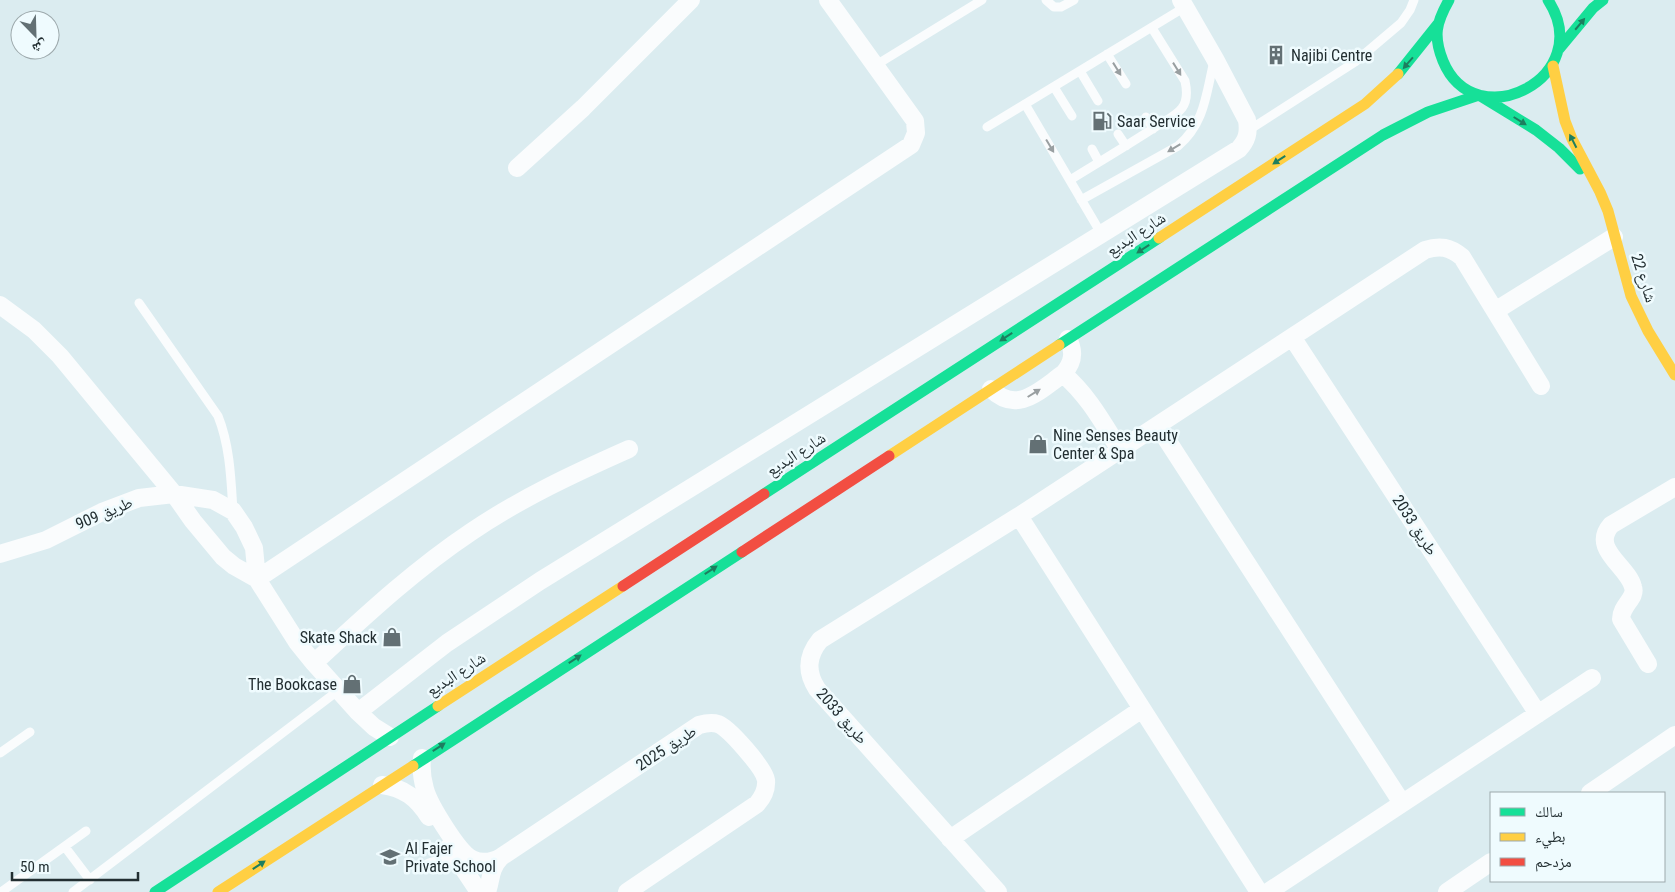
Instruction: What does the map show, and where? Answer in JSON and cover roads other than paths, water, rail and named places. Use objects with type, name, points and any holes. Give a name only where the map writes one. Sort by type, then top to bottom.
[{"type":"main road","name":"شارع 22","points":[[1441,0],[1437,42],[1441,60],[1450,75],[1463,87],[1536,130],[1559,148],[1596,184]]},
{"type":"main road","name":"شارع البديع","points":[[155,892],[390,737],[1365,104],[1406,66],[1439,19],[1449,0]]},
{"type":"main road","points":[[226,890],[422,758],[1383,134],[1428,112],[1479,95],[1500,98],[1521,94],[1540,83],[1553,66],[1559,49],[1560,28],[1554,8],[1548,0]]},
{"type":"main road","points":[[1559,49],[1593,8],[1603,0]]},
{"type":"main road","name":"شارع 22","points":[[1553,66],[1562,115],[1608,211],[1627,286],[1638,314],[1653,342],[1675,375]]},
{"type":"street","points":[[517,168],[583,108],[691,0]]},
{"type":"street","points":[[257,579],[911,145],[916,133],[915,121],[828,0]]},
{"type":"street","points":[[358,712],[447,643],[532,586],[1239,149],[1246,141],[1249,130],[1248,120],[1183,4]]},
{"type":"street","points":[[1495,311],[1614,237]]},
{"type":"street","name":"طريق 2033","points":[[998,892],[817,689],[809,670],[810,659],[820,640],[1019,516],[1425,250],[1433,247],[1449,248],[1462,257],[1541,386]]},
{"type":"street","points":[[0,305],[19,318],[47,342],[174,494],[193,521],[223,556],[234,566],[257,579]]},
{"type":"street","name":"طريق 2033","points":[[1292,337],[1538,714]]},
{"type":"street","points":[[991,389],[1002,398],[1017,401],[1030,396],[1063,374],[1071,364],[1072,351],[1068,339]]},
{"type":"street","points":[[1063,374],[1073,382],[1089,401],[1120,450]]},
{"type":"street","points":[[1158,426],[1402,803]]},
{"type":"street","points":[[314,663],[423,567],[471,532],[531,496],[575,473],[630,449]]},
{"type":"street","points":[[1648,664],[1621,618],[1622,608],[1633,595],[1634,588],[1607,550],[1604,540],[1607,529],[1611,526],[1675,487]]},
{"type":"street","name":"طريق 909","points":[[0,554],[46,540],[102,512],[138,498],[174,494],[213,500],[233,511]]},
{"type":"street","points":[[233,511],[244,527],[254,548],[257,579],[297,642],[358,712],[374,727],[390,737]]},
{"type":"street","points":[[1019,516],[1259,892]]},
{"type":"street","points":[[1268,892],[1592,678]]},
{"type":"street","points":[[950,839],[1142,709]]},
{"type":"street","name":"طريق 2025","points":[[422,758],[422,778],[428,797],[462,850],[466,855],[479,861],[493,861],[502,857],[699,725],[706,723],[726,728],[763,771],[766,785],[762,799],[627,892]]},
{"type":"street","points":[[1591,792],[1675,734]]},
{"type":"street","points":[[382,785],[402,790],[418,802],[479,892]]},
{"type":"street","name":"طريق 2025","points":[[487,892],[491,872],[502,857]]},
{"type":"street","points":[[1447,892],[1490,863]]},
{"type":"lane","points":[[876,65],[982,0]]},
{"type":"lane","points":[[1046,0],[1054,7],[1061,7],[1074,0]]},
{"type":"lane","points":[[1249,130],[1332,78],[1372,49],[1401,24],[1414,0]]},
{"type":"lane","points":[[987,127],[1152,28],[1183,4]]},
{"type":"lane","points":[[1070,180],[1153,129],[1176,114],[1182,107],[1186,99],[1185,81],[1152,28]]},
{"type":"lane","points":[[1107,54],[1126,84]]},
{"type":"lane","points":[[1081,200],[1178,146],[1187,138],[1194,130],[1202,114],[1215,59]]},
{"type":"lane","points":[[1080,71],[1098,101]]},
{"type":"lane","points":[[1054,87],[1072,116]]},
{"type":"lane","points":[[1025,104],[1102,235]]},
{"type":"lane","points":[[1146,117],[1153,129]]},
{"type":"lane","points":[[1118,134],[1126,146]]},
{"type":"lane","points":[[1092,149],[1099,162]]},
{"type":"lane","points":[[139,303],[218,416],[225,433],[231,475],[233,511]]},
{"type":"lane","points":[[73,892],[339,690]]},
{"type":"lane","points":[[0,753],[30,732]]},
{"type":"lane","points":[[1,892],[86,831]]},
{"type":"lane","points":[[65,846],[90,880]]},
{"type":"lane","points":[[427,864],[436,860],[447,859],[454,855]]},
{"type":"place","name":"Najibi Centre","points":[[1276,55]]},
{"type":"place","name":"Saar Service","points":[[1102,121]]},
{"type":"place","name":"Nine Senses Beauty Center & Spa","points":[[1038,444]]},
{"type":"place","name":"Skate Shack","points":[[392,637]]},
{"type":"place","name":"The Bookcase","points":[[352,684]]},
{"type":"place","name":"Al Fajer Private School","points":[[390,857]]}]
